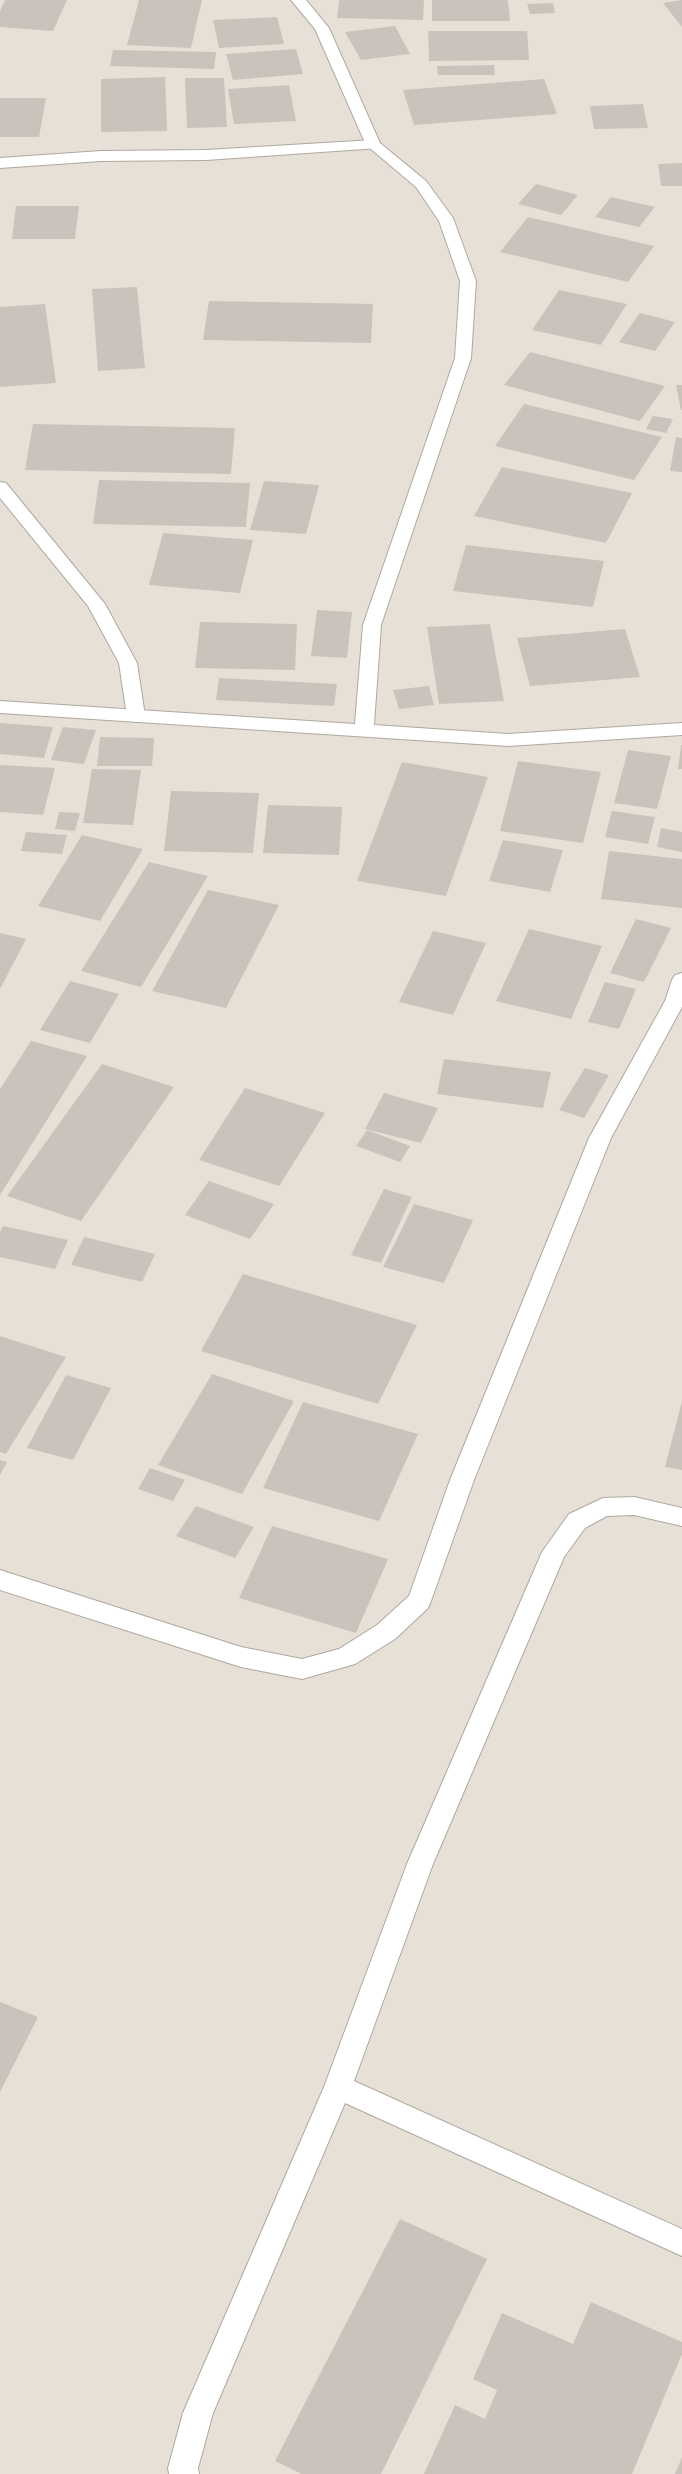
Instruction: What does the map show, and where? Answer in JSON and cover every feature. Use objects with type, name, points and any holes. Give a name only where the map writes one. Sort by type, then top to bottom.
[{"type":"street","points":[[298,0],[322,28],[361,120],[374,145],[421,184],[447,221],[468,281],[462,358],[426,471],[372,625],[364,729]]},
{"type":"street","points":[[0,163],[101,156],[206,155],[374,145]]},
{"type":"street","points":[[0,487],[96,604],[128,663],[136,716]]},
{"type":"street","points":[[0,707],[364,729],[508,740],[682,729]]},
{"type":"street","points":[[0,1580],[241,1657],[302,1669],[346,1656],[386,1632],[419,1601],[462,1480],[600,1138],[675,1000],[682,980]]},
{"type":"street","points":[[184,2474],[183,2468],[198,2413],[338,2087],[420,1864],[554,1552],[577,1521],[604,1507],[634,1506],[682,1517]]},
{"type":"street","points":[[338,2087],[682,2243]]},
{"type":"building","points":[[5,0],[67,0],[53,31],[0,27],[0,11]]},
{"type":"building","points":[[139,0],[202,0],[191,48],[127,45]]},
{"type":"building","points":[[339,0],[424,0],[423,20],[337,18]]},
{"type":"building","points":[[432,0],[508,0],[510,21],[432,21]]},
{"type":"building","points":[[682,0],[682,27],[663,3]]},
{"type":"building","points":[[553,3],[555,13],[530,14],[527,4]]},
{"type":"building","points":[[277,17],[284,44],[219,48],[213,20]]},
{"type":"building","points":[[395,26],[410,54],[361,60],[345,32]]},
{"type":"building","points":[[428,31],[527,31],[529,60],[429,61]]},
{"type":"building","points":[[296,49],[303,74],[233,80],[226,54]]},
{"type":"building","points":[[113,50],[216,52],[214,69],[110,66]]},
{"type":"building","points":[[494,65],[495,75],[438,75],[437,66]]},
{"type":"building","points":[[165,77],[167,131],[101,132],[101,79]]},
{"type":"building","points":[[185,78],[224,78],[227,127],[187,128]]},
{"type":"building","points":[[544,79],[557,114],[414,125],[403,90]]},
{"type":"building","points":[[289,85],[296,121],[234,124],[228,89]]},
{"type":"building","points":[[0,98],[46,98],[39,137],[0,137]]},
{"type":"building","points":[[643,104],[648,128],[594,129],[590,106]]},
{"type":"building","points":[[682,163],[682,186],[661,186],[658,164]]},
{"type":"building","points":[[536,184],[578,195],[561,215],[518,204]]},
{"type":"building","points":[[611,197],[655,207],[639,227],[595,217]]},
{"type":"building","points":[[16,206],[79,206],[75,239],[12,239]]},
{"type":"building","points":[[528,217],[654,246],[628,282],[500,252]]},
{"type":"building","points":[[137,287],[145,368],[98,371],[92,289]]},
{"type":"building","points":[[559,290],[627,304],[601,345],[532,330]]},
{"type":"building","points":[[209,301],[373,304],[371,343],[203,340]]},
{"type":"building","points":[[45,304],[56,383],[0,387],[0,307]]},
{"type":"building","points":[[640,313],[675,322],[655,351],[619,342]]},
{"type":"building","points":[[530,352],[665,386],[640,421],[504,385]]},
{"type":"building","points":[[676,385],[682,385],[682,410],[681,410]]},
{"type":"building","points":[[524,404],[662,437],[634,480],[495,446]]},
{"type":"building","points":[[653,416],[673,419],[666,433],[646,429]]},
{"type":"building","points":[[33,424],[235,428],[231,474],[25,470]]},
{"type":"building","points":[[676,437],[682,438],[682,472],[670,471]]},
{"type":"building","points":[[502,467],[632,493],[606,543],[474,516]]},
{"type":"building","points":[[99,480],[250,483],[246,527],[93,524]]},
{"type":"building","points":[[264,481],[319,485],[306,534],[250,530]]},
{"type":"building","points":[[163,533],[253,540],[240,593],[149,585]]},
{"type":"building","points":[[466,545],[604,561],[593,607],[453,591]]},
{"type":"building","points":[[317,610],[352,612],[347,658],[311,656]]},
{"type":"building","points":[[200,622],[297,624],[295,670],[195,668]]},
{"type":"building","points":[[490,624],[504,701],[439,704],[427,627]]},
{"type":"building","points":[[625,629],[640,677],[530,686],[517,638]]},
{"type":"building","points":[[219,678],[337,684],[334,706],[216,700]]},
{"type":"building","points":[[429,686],[434,705],[399,709],[393,690]]},
{"type":"building","points":[[0,723],[53,727],[44,758],[0,754]]},
{"type":"building","points":[[63,727],[96,730],[84,764],[51,760]]},
{"type":"building","points":[[100,737],[154,738],[152,766],[97,766]]},
{"type":"building","points":[[681,745],[682,769],[678,769]]},
{"type":"building","points":[[628,750],[671,756],[657,809],[614,803]]},
{"type":"building","points":[[518,761],[601,772],[583,843],[500,831]]},
{"type":"building","points":[[402,762],[488,777],[446,896],[357,881]]},
{"type":"building","points":[[0,765],[55,768],[43,815],[0,812]]},
{"type":"building","points":[[92,769],[141,770],[133,825],[83,823]]},
{"type":"building","points":[[171,791],[259,793],[253,853],[164,851]]},
{"type":"building","points":[[268,805],[342,807],[339,855],[263,853]]},
{"type":"building","points":[[612,811],[655,817],[648,844],[605,837]]},
{"type":"building","points":[[59,812],[80,813],[75,831],[55,829]]},
{"type":"building","points":[[661,828],[682,832],[682,852],[657,847]]},
{"type":"building","points":[[26,832],[67,835],[62,854],[21,851]]},
{"type":"building","points":[[82,835],[143,849],[100,921],[38,906]]},
{"type":"building","points":[[503,840],[563,850],[550,892],[489,881]]},
{"type":"building","points":[[609,851],[682,859],[682,908],[601,899]]},
{"type":"building","points":[[149,862],[208,876],[141,987],[81,971]]},
{"type":"building","points":[[208,890],[279,905],[226,1008],[152,991]]},
{"type":"building","points":[[636,919],[671,928],[644,982],[610,973]]},
{"type":"building","points":[[529,929],[602,946],[571,1019],[496,1001]]},
{"type":"building","points":[[433,931],[486,943],[453,1015],[399,1002]]},
{"type":"building","points":[[0,933],[26,939],[0,989]]},
{"type":"building","points":[[70,981],[119,994],[90,1043],[40,1030]]},
{"type":"building","points":[[605,982],[636,989],[619,1029],[588,1022]]},
{"type":"building","points":[[31,1041],[87,1056],[0,1195],[0,1089]]},
{"type":"building","points":[[444,1059],[551,1072],[543,1108],[437,1094]]},
{"type":"building","points":[[102,1064],[174,1087],[81,1221],[7,1196]]},
{"type":"building","points":[[585,1068],[609,1075],[584,1118],[559,1110]]},
{"type":"building","points":[[245,1088],[325,1113],[279,1186],[199,1160]]},
{"type":"building","points":[[384,1093],[438,1108],[421,1143],[365,1129]]},
{"type":"building","points":[[367,1130],[410,1146],[400,1162],[356,1146]]},
{"type":"building","points":[[209,1181],[274,1204],[250,1239],[185,1215]]},
{"type":"building","points":[[384,1189],[412,1197],[381,1263],[351,1255]]},
{"type":"building","points":[[414,1204],[473,1220],[444,1283],[383,1267]]},
{"type":"building","points":[[3,1226],[68,1240],[55,1269],[0,1257],[0,1232]]},
{"type":"building","points":[[84,1237],[155,1254],[142,1282],[71,1265]]},
{"type":"building","points":[[243,1274],[417,1325],[378,1404],[201,1351]]},
{"type":"building","points":[[0,1336],[66,1357],[6,1454],[0,1452]]},
{"type":"building","points":[[212,1374],[294,1401],[242,1494],[158,1465]]},
{"type":"building","points":[[66,1375],[111,1388],[73,1460],[27,1448]]},
{"type":"building","points":[[682,1401],[682,1470],[665,1467]]},
{"type":"building","points":[[303,1402],[418,1434],[379,1521],[263,1488]]},
{"type":"building","points":[[0,1460],[7,1462],[0,1475]]},
{"type":"building","points":[[150,1468],[185,1480],[173,1501],[138,1489]]},
{"type":"building","points":[[196,1506],[254,1527],[235,1558],[176,1536]]},
{"type":"building","points":[[272,1526],[388,1559],[356,1633],[239,1598]]},
{"type":"building","points":[[0,2002],[38,2017],[0,2092]]},
{"type":"building","points":[[400,2219],[487,2259],[381,2474],[302,2474],[275,2461]]},
{"type":"building","points":[[591,2302],[682,2342],[682,2354],[632,2474],[424,2474],[455,2405],[485,2419],[497,2390],[473,2379],[502,2313],[573,2344]]},
{"type":"building","points":[[682,2457],[682,2474],[675,2474]]}]
